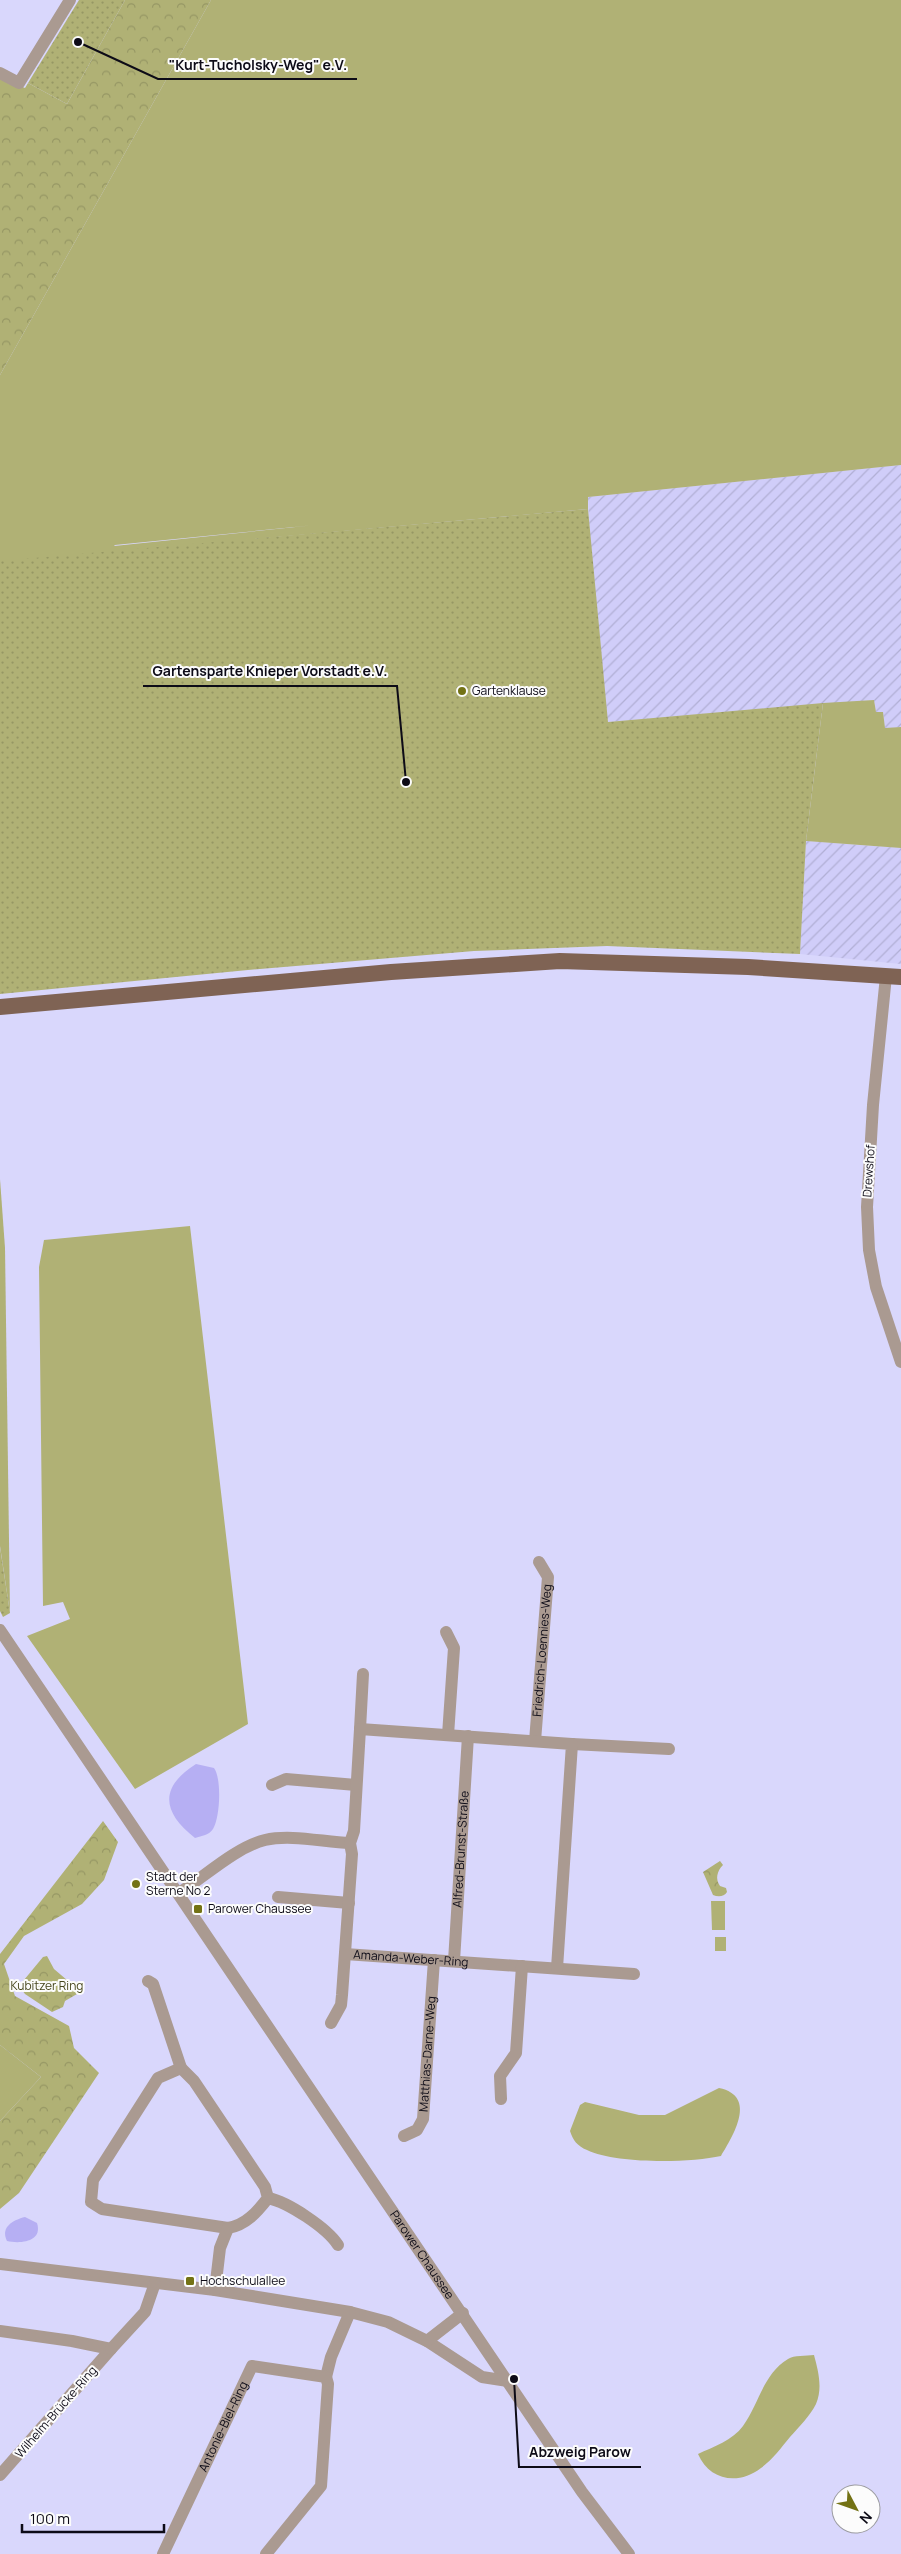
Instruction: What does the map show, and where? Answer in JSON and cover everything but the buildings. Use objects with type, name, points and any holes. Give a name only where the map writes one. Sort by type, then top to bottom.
[{"type":"main road","points":[[0,1007],[391,972],[560,961],[700,964],[894,976]]},
{"type":"street","points":[[0,73],[19,83],[70,0]]},
{"type":"street","name":"Drewshof","points":[[894,976],[873,1105],[867,1207],[869,1250],[876,1286],[901,1362]]},
{"type":"street","name":"Friedrich-Loennies-Weg","points":[[535,1741],[548,1577],[539,1562]]},
{"type":"street","name":"Parower Chaussee","points":[[0,1630],[463,2313],[582,2492],[630,2554]]},
{"type":"street","points":[[446,1632],[454,1648],[448,1735]]},
{"type":"street","name":"Amanda-Weber-Ring","points":[[363,1674],[354,1831],[350,1843],[352,1854],[345,1954],[634,1974]]},
{"type":"street","points":[[360,1729],[669,1749]]},
{"type":"street","name":"Alfred-Brunst-Straße","points":[[454,1961],[459,1856],[468,1736]]},
{"type":"street","points":[[557,1968],[572,1744]]},
{"type":"street","points":[[272,1786],[286,1780],[356,1785]]},
{"type":"street","points":[[178,1893],[239,1852],[259,1842],[278,1839],[350,1843]]},
{"type":"street","points":[[278,1897],[349,1902]]},
{"type":"street","points":[[331,2023],[341,2005],[345,1954]]},
{"type":"street","name":"Matthias-Darne-Weg","points":[[404,2136],[417,2130],[423,2119],[434,1960]]},
{"type":"street","points":[[500,2099],[500,2076],[516,2053],[522,1966]]},
{"type":"street","points":[[148,1981],[153,1984],[180,2068],[194,2081],[234,2139],[265,2187],[268,2198]]},
{"type":"street","points":[[180,2068],[158,2078],[94,2180],[91,2202],[102,2209],[228,2228],[238,2226],[249,2219],[268,2198]]},
{"type":"street","points":[[268,2198],[281,2202],[332,2235],[338,2245]]},
{"type":"street","points":[[215,2290],[220,2248],[228,2228]]},
{"type":"street","points":[[0,2264],[215,2290],[350,2312],[388,2322],[427,2341],[482,2377],[508,2381]]},
{"type":"street","name":"Wilhelm-Brücke-Ring","points":[[0,2475],[145,2312],[155,2283]]},
{"type":"street","points":[[266,2554],[321,2486],[328,2384],[326,2377],[331,2357],[350,2312]]},
{"type":"street","points":[[427,2341],[463,2313]]},
{"type":"street","points":[[0,2331],[72,2340],[111,2349]]},
{"type":"street","name":"Antonie-Biel-Ring","points":[[163,2554],[252,2366],[326,2377]]},
{"type":"shaded area","points":[[901,465],[901,727],[885,729],[883,712],[876,712],[874,700],[608,722],[592,581],[588,497]]},
{"type":"shaded area","points":[[806,841],[901,848],[901,964],[800,954]]},
{"type":"shaded area","points":[[196,1764],[214,1768],[217,1773],[219,1799],[213,1829],[207,1834],[195,1838],[176,1819],[169,1801],[175,1782]]},
{"type":"shaded area","points":[[25,2217],[37,2223],[37,2234],[34,2238],[24,2242],[7,2241],[5,2236],[6,2228],[12,2222]]},
{"type":"green space","points":[[79,0],[125,0],[67,104],[28,83]]},
{"type":"green space","points":[[125,0],[211,0],[0,375],[0,77],[25,88],[28,83],[67,104]]},
{"type":"green space","points":[[211,0],[901,0],[901,465],[588,497],[588,509],[0,562],[0,375]],"holes":[[[315,525],[114,546],[115,545]]]},
{"type":"green space","points":[[588,509],[608,722],[823,703],[806,841],[800,954],[607,946],[474,951],[0,994],[0,561]]},
{"type":"green space","points":[[874,700],[876,712],[883,712],[885,728],[901,727],[901,848],[806,841],[823,703]]},
{"type":"green space","points":[[0,1179],[5,1248],[10,1613],[0,1546]]},
{"type":"green space","points":[[190,1226],[248,1724],[135,1789],[27,1636],[70,1619],[63,1602],[43,1606],[39,1267],[44,1240]]},
{"type":"green space","points":[[0,1547],[10,1613],[3,1617],[0,1611]]},
{"type":"green space","points":[[103,1821],[118,1842],[104,1880],[82,1904],[24,1936],[4,1964],[15,1996],[69,2026],[74,2048],[99,2073],[19,2193],[0,2209],[0,2121],[41,2077],[0,2045],[0,1954]]},
{"type":"green space","points":[[720,1861],[723,1865],[718,1872],[717,1878],[720,1886],[726,1888],[727,1892],[719,1896],[713,1895],[703,1872]]},
{"type":"green space","points":[[711,1901],[725,1901],[725,1930],[712,1930]]},
{"type":"green space","points":[[715,1937],[726,1937],[726,1951],[715,1951]]},
{"type":"green space","name":"Kubitzer Ring","points":[[47,1956],[54,1969],[74,1986],[77,1994],[65,2001],[63,2007],[52,2012],[25,1994],[19,1986],[43,1957]]},
{"type":"green space","points":[[0,2045],[41,2077],[0,2121]]},
{"type":"green space","points":[[719,2088],[731,2092],[737,2099],[740,2108],[736,2128],[721,2156],[672,2161],[616,2158],[600,2155],[581,2147],[570,2131],[580,2105],[585,2102],[639,2115],[665,2115]]},
{"type":"green space","points":[[814,2355],[819,2385],[816,2404],[808,2417],[776,2454],[761,2468],[743,2477],[725,2478],[709,2470],[698,2454],[722,2443],[739,2431],[749,2417],[767,2381],[780,2365],[793,2357]]},
{"type":"place","name":"\"Kurt-Tucholsky-Weg\" e.V.","points":[[78,42]]},
{"type":"place","name":"Gartenklause","points":[[462,691]]},
{"type":"place","name":"Gartensparte Knieper Vorstadt e.V.","points":[[406,782]]},
{"type":"place","name":"Stadt der Sterne No 2","points":[[136,1884]]},
{"type":"place","name":"Parower Chaussee","points":[[198,1909]]},
{"type":"place","name":"Hochschulallee","points":[[190,2281]]},
{"type":"place","name":"Abzweig Parow","points":[[514,2379]]}]
